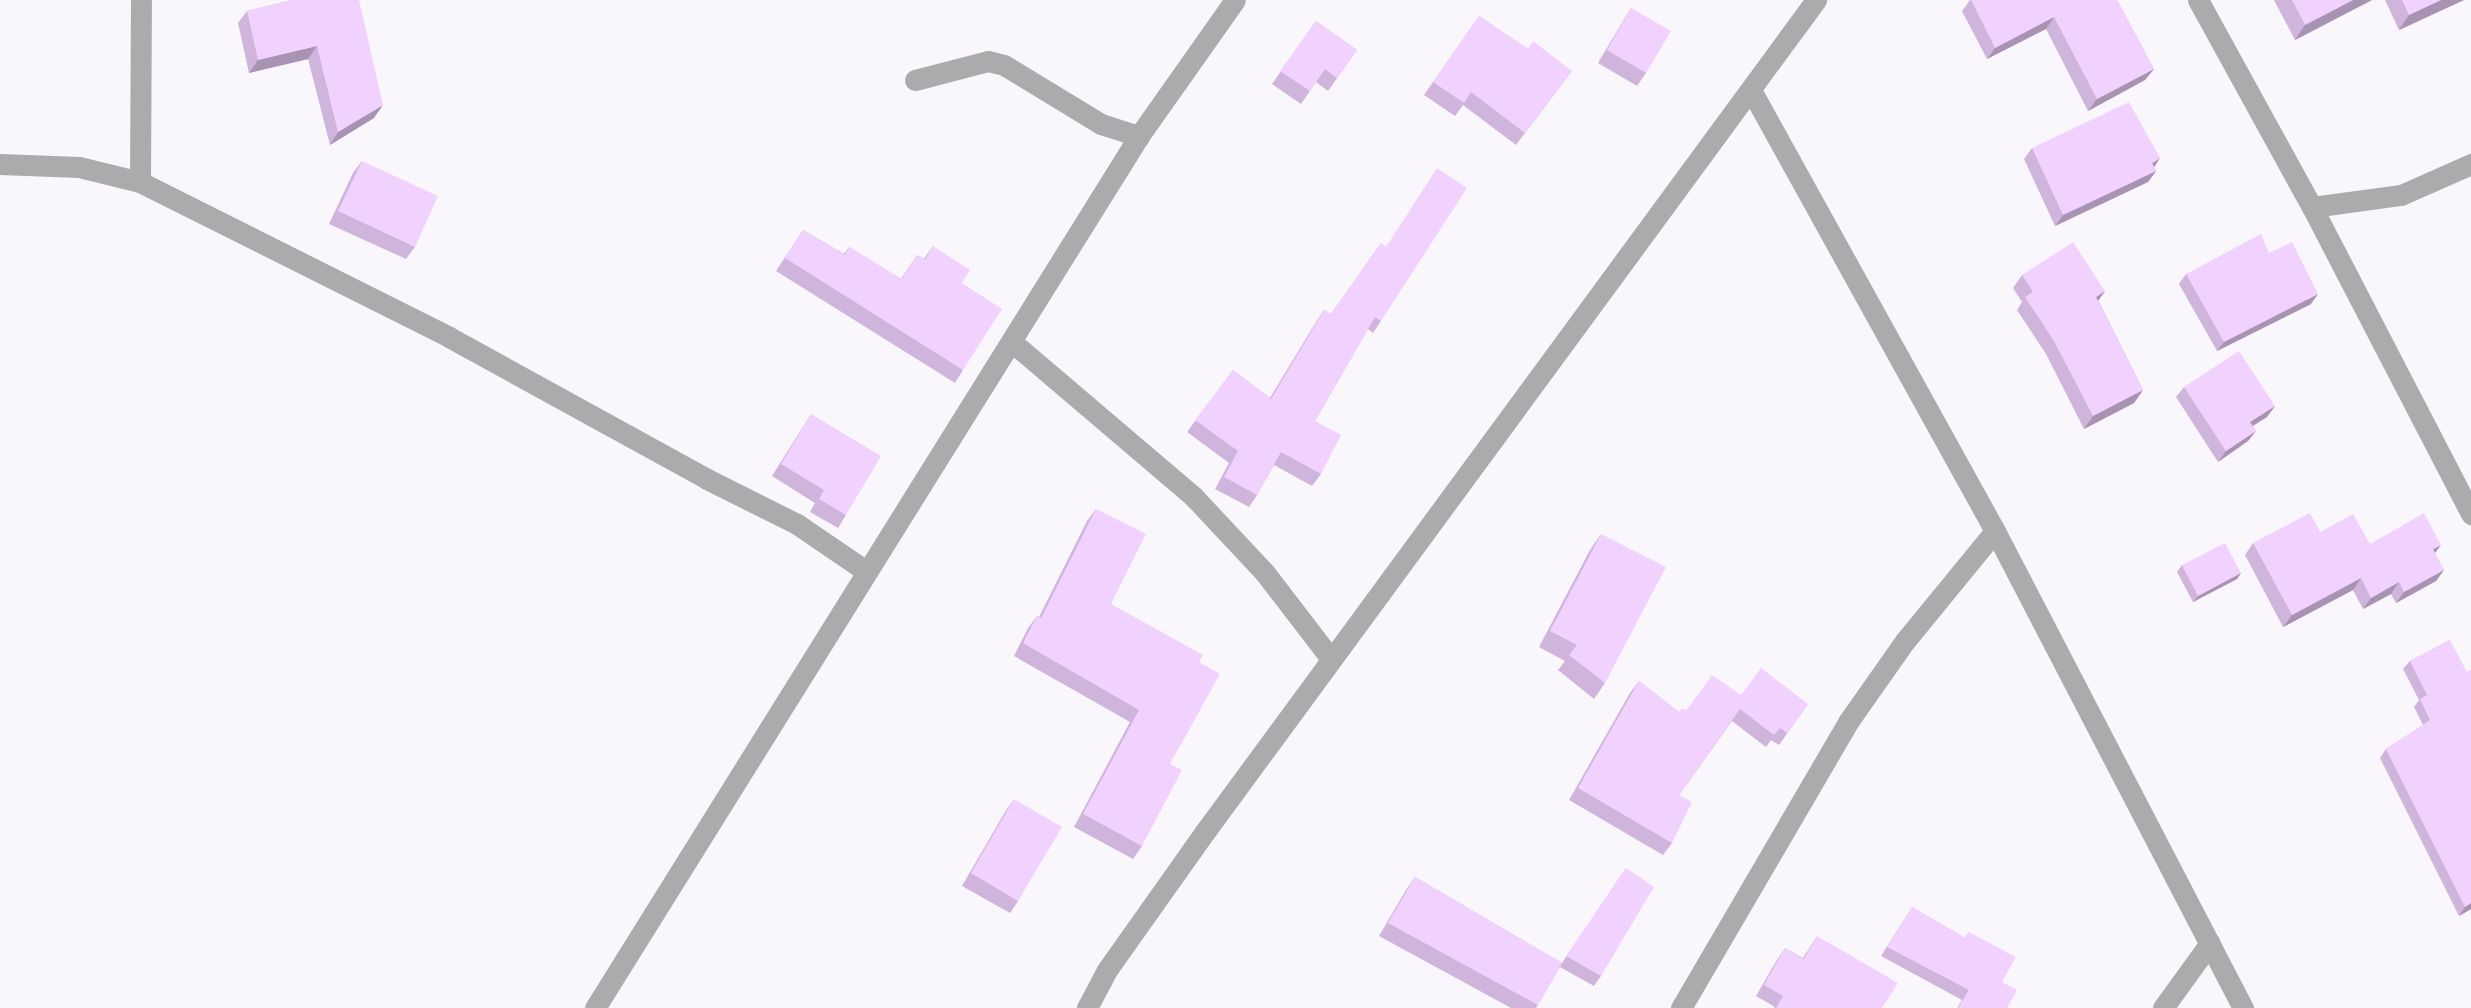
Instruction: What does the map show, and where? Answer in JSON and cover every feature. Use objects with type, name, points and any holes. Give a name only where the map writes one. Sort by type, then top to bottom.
[{"type":"street","points":[[140,182],[141,0]]},
{"type":"street","points":[[595,1008],[1139,136],[1235,0]]},
{"type":"street","points":[[1087,1008],[1107,971],[1331,659],[1816,0]]},
{"type":"street","points":[[2198,0],[2312,207],[2471,514]]},
{"type":"street","points":[[915,80],[967,63],[996,63],[1101,124],[1139,136]]},
{"type":"street","points":[[1751,90],[1995,531],[2242,1008]]},
{"type":"street","points":[[0,164],[79,167],[140,182],[449,337],[695,473],[797,524],[866,571]]},
{"type":"street","points":[[2312,207],[2401,195],[2471,164]]},
{"type":"street","points":[[1012,342],[1192,496],[1265,573],[1331,659]]},
{"type":"street","points":[[1681,1008],[1848,722],[1905,640],[1995,531]]},
{"type":"street","points":[[2163,1008],[2210,943]]},
{"type":"building","points":[[292,0],[359,0],[383,105],[338,132],[317,46],[258,60],[247,11]]},
{"type":"building","points":[[1971,0],[2117,0],[2154,69],[2097,99],[2054,17],[1995,48]]},
{"type":"building","points":[[2292,0],[2353,0],[2305,25]]},
{"type":"building","points":[[2402,0],[2441,0],[2409,15]]},
{"type":"building","points":[[1631,8],[1671,31],[1646,73],[1607,50]]},
{"type":"building","points":[[1479,16],[1528,49],[1533,41],[1572,71],[1525,133],[1471,92],[1464,103],[1433,82]]},
{"type":"building","points":[[1316,21],[1357,50],[1337,78],[1325,69],[1310,91],[1280,71]]},
{"type":"building","points":[[2129,102],[2160,158],[2152,163],[2156,171],[2063,215],[2032,148]]},
{"type":"building","points":[[362,161],[438,196],[415,247],[338,211]]},
{"type":"building","points":[[1437,168],[1467,188],[1381,321],[1375,317],[1315,421],[1341,435],[1321,474],[1281,452],[1257,495],[1224,477],[1238,451],[1195,420],[1233,370],[1271,399],[1324,310],[1331,314],[1381,243],[1386,247]]},
{"type":"building","points":[[803,230],[845,255],[849,247],[902,279],[917,255],[925,260],[933,246],[970,270],[962,283],[1002,309],[963,370],[785,258]]},
{"type":"building","points":[[2261,234],[2269,253],[2292,242],[2318,294],[2224,342],[2186,274]]},
{"type":"building","points":[[2073,242],[2105,291],[2096,297],[2143,390],[2093,416],[2054,341],[2025,297],[2033,292],[2022,275]]},
{"type":"building","points":[[2239,351],[2275,406],[2250,422],[2256,431],[2226,451],[2184,387]]},
{"type":"building","points":[[811,414],[881,456],[846,515],[819,499],[824,490],[781,464]]},
{"type":"building","points":[[1096,509],[1146,534],[1111,604],[1203,655],[1199,662],[1220,674],[1170,764],[1182,770],[1142,846],[1083,814],[1139,710],[1023,643],[1037,616],[1041,618]]},
{"type":"building","points":[[2310,513],[2320,532],[2353,514],[2370,544],[2424,513],[2441,545],[2433,549],[2444,570],[2404,592],[2399,582],[2371,598],[2361,578],[2292,615],[2253,543]]},
{"type":"building","points":[[1601,534],[1666,567],[1605,683],[1569,655],[1577,645],[1550,631]]},
{"type":"building","points":[[2225,543],[2241,573],[2198,596],[2182,565]]},
{"type":"building","points":[[2450,640],[2467,672],[2471,670],[2471,903],[2465,907],[2386,749],[2430,720],[2420,699],[2427,695],[2410,661]]},
{"type":"building","points":[[1761,668],[1808,704],[1787,733],[1780,728],[1774,735],[1740,709],[1679,795],[1692,802],[1672,843],[1578,788],[1639,681],[1679,712],[1682,708],[1686,711],[1712,675],[1741,695]]},
{"type":"building","points":[[1014,799],[1062,827],[1018,901],[971,873]]},
{"type":"building","points":[[1626,868],[1654,887],[1601,976],[1566,956]]},
{"type":"building","points":[[1415,877],[1562,963],[1538,1005],[1388,923]]},
{"type":"building","points":[[1912,907],[1965,938],[1969,932],[2016,957],[2002,982],[2017,990],[2007,1008],[1958,1008],[1969,990],[1887,947]]},
{"type":"building","points":[[1817,936],[1898,983],[1882,1008],[1776,1008],[1783,996],[1764,985],[1785,948],[1804,959]]}]
